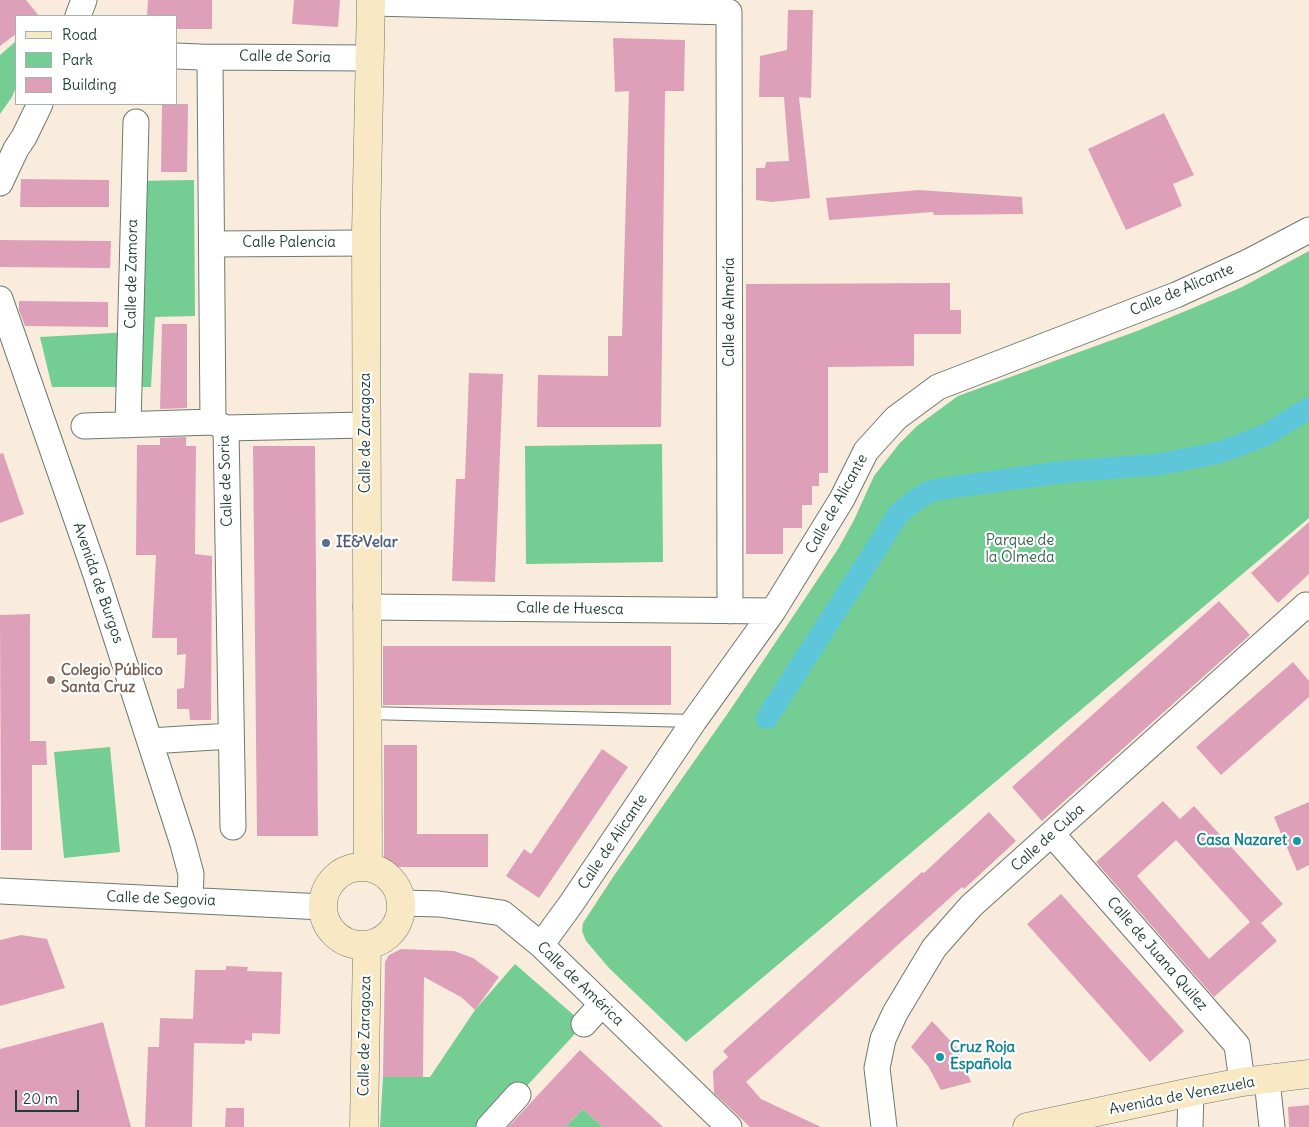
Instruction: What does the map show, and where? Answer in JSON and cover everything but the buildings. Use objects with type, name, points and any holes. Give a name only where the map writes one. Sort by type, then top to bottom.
[{"type":"street","points":[[78,15],[84,0]]},
{"type":"street","name":"Calle de Almería","points":[[372,2],[729,12],[730,611]]},
{"type":"street","name":"Calle de Zaragoza","points":[[368,867],[366,713],[366,243],[372,2]]},
{"type":"street","name":"Calle de Soria","points":[[188,56],[370,58]]},
{"type":"street","name":"Calle de Soria","points":[[188,56],[210,62],[212,244],[233,827]]},
{"type":"street","points":[[0,183],[8,151],[24,137],[40,105]]},
{"type":"street","name":"Calle de Zamora","points":[[128,425],[136,122]]},
{"type":"street","name":"Calle de Alicante","points":[[541,945],[571,904],[694,721],[773,611],[842,499],[866,451],[896,418],[938,387],[1176,295],[1250,261],[1309,230]]},
{"type":"street","name":"Calle Palencia","points":[[212,244],[366,243]]},
{"type":"street","name":"Avenida de Burgos","points":[[0,299],[95,572],[184,844],[191,874],[190,899]]},
{"type":"street","points":[[84,426],[366,425]]},
{"type":"street","name":"Calle de Cuba","points":[[884,1127],[877,1068],[883,1040],[895,1013],[934,948],[971,906],[1306,605],[1309,608]]},
{"type":"street","name":"Calle de Huesca","points":[[366,608],[773,611]]},
{"type":"street","points":[[150,741],[231,736]]},
{"type":"street","name":"Calle de Juana Quilez","points":[[1052,834],[1237,1045],[1255,1081],[1272,1127]]},
{"type":"street","points":[[368,867],[380,871],[391,879],[398,890],[402,903],[400,918],[393,931],[381,940],[367,945],[350,944],[336,936],[326,923],[322,907],[326,891],[336,876],[350,868],[368,867]]},
{"type":"street","name":"Calle de Segovia","points":[[0,891],[322,907]]},
{"type":"street","name":"Calle de América","points":[[402,903],[438,904],[502,913],[541,945],[729,1127]]},
{"type":"street","name":"Calle de Zaragoza","points":[[364,1127],[367,945]]},
{"type":"street","points":[[584,1024],[602,1004]]},
{"type":"street","name":"Avenida de Venezuela","points":[[1027,1127],[1191,1092],[1309,1074]]},
{"type":"street","points":[[1190,1127],[1191,1092]]},
{"type":"street","points":[[489,1127],[518,1095]]},
{"type":"lane","points":[[366,713],[694,721]]},
{"type":"green space","points":[[15,42],[15,90],[0,114],[0,55]]},
{"type":"green space","points":[[194,180],[195,316],[155,317],[151,387],[52,387],[40,337],[131,332],[132,181]]},
{"type":"green space","name":"Parque de la Olmeda","points":[[1309,251],[1309,518],[686,1042],[609,968],[586,941],[582,931],[583,923],[728,713],[838,549],[854,520],[874,476],[899,444],[917,426],[958,396],[1137,331],[1188,310],[1242,287]]},
{"type":"green space","points":[[662,444],[663,562],[526,564],[525,446]]},
{"type":"green space","points":[[110,747],[120,852],[64,858],[54,752]]},
{"type":"green space","points":[[515,964],[584,1024],[489,1127],[380,1127],[383,1077],[430,1077],[475,1010]]},
{"type":"green space","points":[[583,1109],[603,1127],[565,1127]]},
{"type":"waterway","points":[[767,718],[899,513],[930,491],[1062,472],[1162,464],[1221,452],[1266,435],[1309,408]]},
{"type":"place","name":"IE&Velar","points":[[326,543]]},
{"type":"place","name":"Colegio Público Santa Cruz","points":[[51,680]]},
{"type":"place","name":"Casa Nazaret","points":[[1297,841]]},
{"type":"place","name":"Cruz Roja Española","points":[[940,1057]]}]
